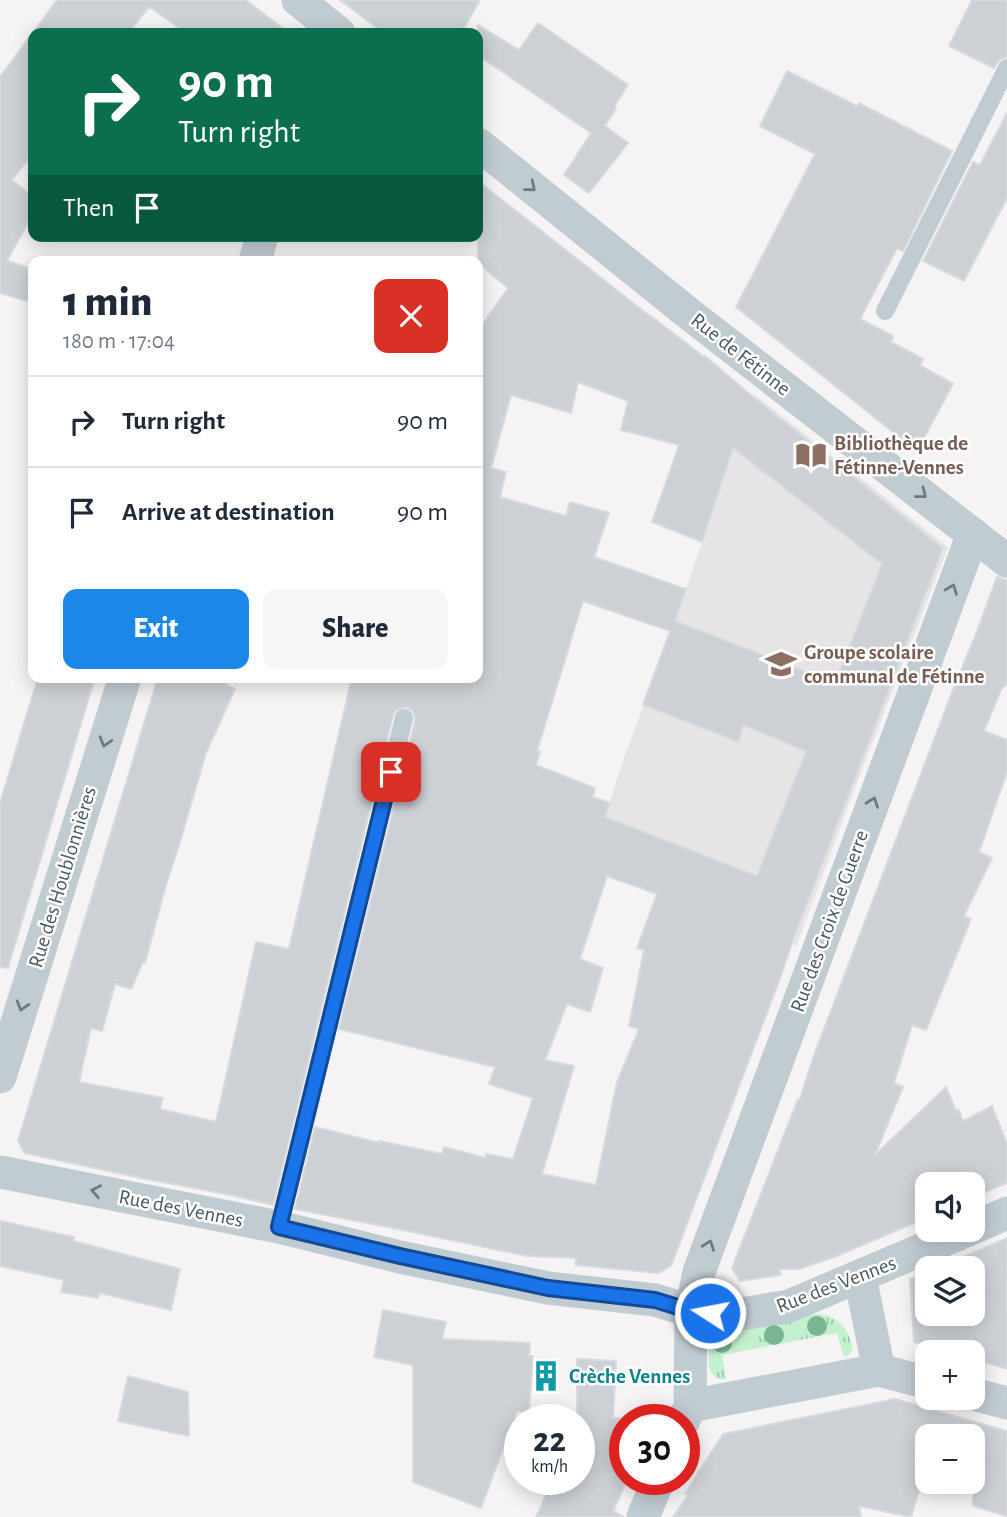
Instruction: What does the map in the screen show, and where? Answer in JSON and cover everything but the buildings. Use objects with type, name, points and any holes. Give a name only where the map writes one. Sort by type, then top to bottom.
[{"type":"street","points":[[298,0],[330,28]]},
{"type":"street","name":"Rue de Fétinne","points":[[483,148],[688,313],[1007,561]]},
{"type":"street","name":"Rue des Croix de Guerre","points":[[687,1404],[691,1311],[699,1272],[973,534]]},
{"type":"street","name":"Rue des Houblonnières","points":[[0,1077],[123,683]]},
{"type":"street","name":"Rue des Vennes","points":[[0,1172],[279,1227],[548,1288],[655,1300],[691,1311],[730,1316],[789,1306],[940,1242]]},
{"type":"street","points":[[985,1223],[1007,1213]]},
{"type":"street","points":[[860,1277],[879,1370]]},
{"type":"street","points":[[700,1410],[879,1370],[915,1379]]},
{"type":"street","points":[[985,1397],[1007,1403]]},
{"type":"street","points":[[643,1517],[652,1495]]},
{"type":"lane","points":[[885,311],[1007,68]]},
{"type":"lane","points":[[279,1227],[404,718]]},
{"type":"shaded area","name":"Groupe scolaire communal de Fétinne","points":[[754,394],[948,547],[796,947],[792,943],[588,869],[624,758],[679,610],[735,440]]},
{"type":"green space","points":[[815,1314],[830,1317],[841,1324],[853,1349],[849,1355],[844,1357],[837,1333],[722,1355],[726,1379],[718,1379],[711,1372],[708,1361],[710,1350],[713,1339],[719,1333]]},
{"type":"place","name":"Bibliothèque de Fétinne-Vennes","points":[[811,455]]},
{"type":"place","name":"Groupe scolaire communal de Fétinne","points":[[781,664]]},
{"type":"place","name":"Crèche Vennes","points":[[546,1376]]},
{"type":"route","points":[[391,772],[279,1227],[548,1288],[655,1300],[691,1311],[710,1313]]}]
